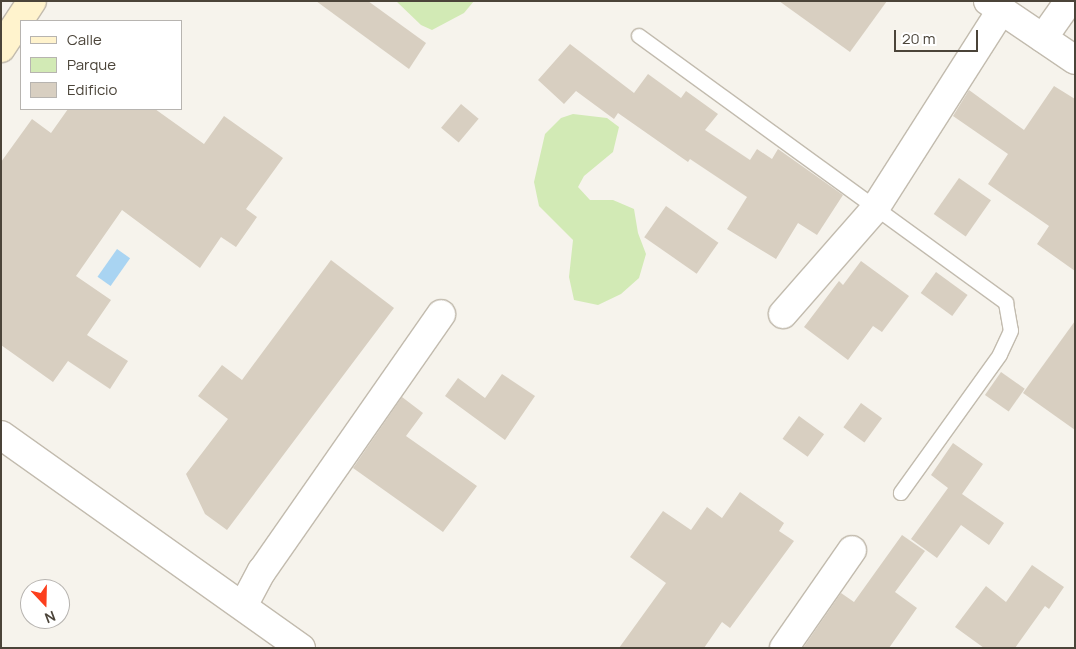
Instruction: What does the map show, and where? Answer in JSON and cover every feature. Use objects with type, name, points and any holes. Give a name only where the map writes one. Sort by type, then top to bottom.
[{"type":"main road","points":[[1,48],[32,1]]},
{"type":"street","points":[[1043,38],[1069,1]]},
{"type":"street","points":[[783,314],[874,210],[994,6],[1075,60]]},
{"type":"street","points":[[243,606],[262,571],[441,314]]},
{"type":"street","points":[[1,435],[301,648]]},
{"type":"street","points":[[784,648],[852,550]]},
{"type":"lane","points":[[639,36],[874,210],[1006,303],[1011,331],[1000,356],[901,493]]},
{"type":"green space","points":[[396,1],[474,1],[464,13],[432,30],[421,25]]},
{"type":"green space","points":[[573,114],[607,118],[619,127],[613,152],[584,176],[578,187],[590,200],[613,200],[634,209],[638,233],[646,254],[639,278],[621,294],[598,305],[574,300],[569,277],[573,240],[539,206],[534,182],[545,134],[561,118]]},
{"type":"water","points":[[117,249],[130,258],[111,286],[97,277]]},
{"type":"building","points":[[316,1],[368,1],[426,43],[409,69]]},
{"type":"building","points":[[779,1],[887,1],[850,52]]},
{"type":"building","points":[[570,44],[634,93],[648,74],[681,98],[686,91],[718,114],[705,130],[750,160],[757,149],[772,159],[778,149],[843,195],[817,235],[798,223],[776,259],[727,229],[747,197],[690,159],[688,162],[618,113],[614,119],[576,91],[564,104],[538,80]]},
{"type":"building","points":[[1054,86],[1075,99],[1075,271],[1037,244],[1049,226],[988,184],[1008,154],[953,116],[969,90],[1024,130]]},
{"type":"building","points":[[461,104],[479,119],[459,143],[441,128]]},
{"type":"building","points":[[67,110],[156,110],[204,144],[224,116],[283,158],[246,209],[257,217],[236,247],[221,237],[200,268],[122,210],[76,276],[111,300],[87,335],[128,361],[110,389],[68,361],[53,382],[1,345],[1,162],[32,119],[51,133]]},
{"type":"building","points":[[959,178],[991,200],[966,236],[934,214]]},
{"type":"building","points":[[666,206],[718,243],[697,274],[644,237]]},
{"type":"building","points":[[331,260],[394,308],[227,530],[205,514],[186,474],[228,419],[198,396],[222,365],[242,380]]},
{"type":"building","points":[[861,261],[909,296],[882,332],[873,326],[848,360],[804,327],[839,281],[843,285]]},
{"type":"building","points":[[936,272],[968,295],[952,316],[921,293]]},
{"type":"building","points":[[1075,321],[1075,430],[1023,393]]},
{"type":"building","points":[[1001,372],[1025,389],[1009,412],[985,395]]},
{"type":"building","points":[[502,374],[535,396],[505,440],[445,396],[458,378],[485,398]]},
{"type":"building","points":[[402,397],[423,413],[406,436],[477,486],[443,532],[353,468]]},
{"type":"building","points":[[861,403],[882,418],[864,443],[843,427]]},
{"type":"building","points":[[799,416],[824,434],[808,457],[783,439]]},
{"type":"building","points":[[953,443],[983,464],[962,494],[1004,523],[989,545],[961,525],[937,558],[911,539],[948,488],[931,475]]},
{"type":"building","points":[[740,492],[784,523],[779,531],[794,541],[730,628],[722,622],[704,648],[619,648],[666,583],[630,557],[663,511],[691,530],[707,507],[722,518]]},
{"type":"building","points":[[902,535],[925,551],[895,592],[917,608],[889,648],[803,648],[841,593],[854,602]]},
{"type":"building","points":[[1032,565],[1064,587],[1049,609],[1045,606],[1015,648],[984,648],[955,627],[986,586],[1006,602]]}]
